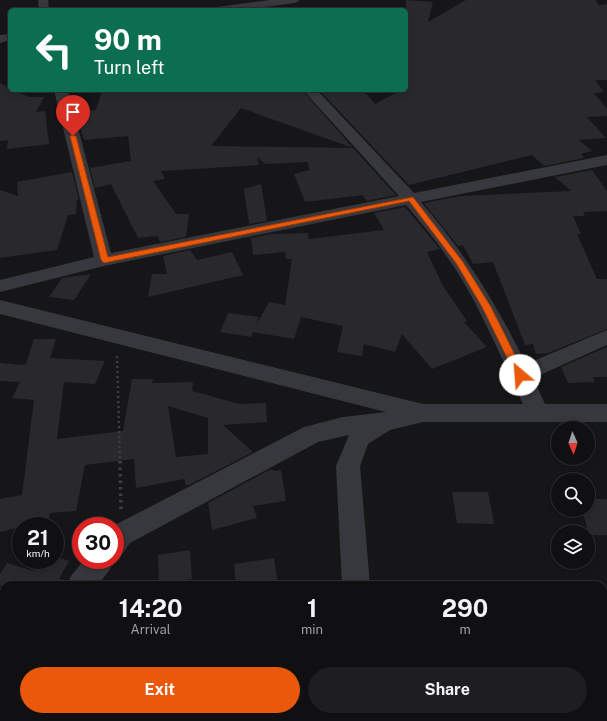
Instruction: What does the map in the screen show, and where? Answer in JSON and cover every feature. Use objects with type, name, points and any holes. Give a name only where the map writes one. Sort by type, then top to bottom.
[{"type":"street","points":[[228,8],[295,0]]},
{"type":"street","points":[[62,92],[104,260]]},
{"type":"street","points":[[312,92],[410,198],[459,262],[486,307],[539,414]]},
{"type":"street","points":[[0,286],[104,260],[607,160]]},
{"type":"street","points":[[0,307],[423,413]]},
{"type":"street","points":[[520,375],[607,337]]},
{"type":"street","points":[[124,536],[312,434],[343,426],[384,422],[423,413],[607,413]]},
{"type":"street","points":[[356,581],[348,466],[359,438],[384,422]]},
{"type":"street","points":[[84,581],[94,569]]},
{"type":"path","points":[[116,336],[118,517]]},
{"type":"building","points":[[406,0],[433,2],[428,22],[466,0],[596,0],[598,5],[607,4],[607,80],[595,80],[604,92],[594,93],[607,109],[607,116],[587,117],[606,138],[579,140],[592,151],[581,154],[584,158],[544,166],[532,155],[409,185],[321,92],[365,92],[375,104],[397,92],[408,92],[408,8],[406,8]]},
{"type":"building","points":[[0,83],[8,87],[8,92],[18,92],[29,97],[44,97],[36,112],[45,111],[49,144],[7,149],[8,140],[0,141]]},
{"type":"building","points":[[101,92],[304,92],[396,195],[366,201],[363,195],[305,202],[294,174],[309,170],[308,162],[265,164],[257,157],[259,165],[161,171],[165,179],[153,181],[176,214],[189,214],[186,237],[160,242],[158,236],[138,238],[111,184],[95,188],[90,168],[131,161],[128,136],[84,140],[75,111],[96,110]],"holes":[[[241,108],[353,148],[211,146]]]},
{"type":"building","points":[[592,170],[607,191],[607,211],[583,212],[585,216],[573,216],[581,234],[577,234],[597,279],[607,279],[607,329],[548,353],[536,354],[533,344],[525,345],[493,262],[473,264],[463,245],[458,246],[424,203],[460,196],[571,191],[555,177]]},
{"type":"building","points":[[72,172],[79,200],[77,200],[76,214],[68,215],[57,250],[0,258],[0,190],[18,196],[17,182]]},
{"type":"building","points":[[261,184],[267,221],[249,224],[244,189]]},
{"type":"building","points":[[405,207],[440,249],[427,252],[443,286],[467,321],[464,322],[487,347],[432,369],[402,334],[395,352],[364,344],[362,356],[337,352],[343,326],[301,317],[294,339],[253,332],[251,337],[220,332],[228,313],[259,317],[255,327],[269,302],[285,305],[292,259],[286,259],[285,252],[253,255],[251,238],[271,234],[308,233],[309,239],[384,230],[374,213]]},
{"type":"building","points":[[190,250],[197,260],[232,252],[243,275],[148,297],[152,274],[167,274],[163,256]]},
{"type":"building","points":[[91,274],[74,300],[49,297],[62,278]]},
{"type":"building","points":[[34,339],[56,339],[50,358],[105,361],[95,384],[64,382],[57,439],[123,431],[132,379],[153,379],[152,383],[193,382],[192,391],[240,404],[266,403],[267,422],[223,425],[253,452],[189,485],[185,485],[185,479],[136,488],[134,459],[85,465],[76,511],[50,513],[49,517],[12,517],[12,529],[0,532],[0,499],[22,495],[34,400],[12,398],[20,382],[0,381],[0,363],[26,364]],"holes":[[[168,406],[208,418],[208,454],[176,457]]]},
{"type":"building","points":[[607,347],[607,377],[593,377],[595,382],[568,383],[561,367]]},
{"type":"building","points":[[271,469],[274,471],[281,470],[286,501],[253,506],[257,518],[212,530],[208,503]]},
{"type":"building","points":[[452,492],[488,492],[494,524],[457,523]]},
{"type":"building","points":[[595,499],[607,499],[607,535],[595,535],[595,525],[586,525],[584,517],[595,517]]},
{"type":"building","points":[[190,550],[192,579],[181,581],[159,581],[158,555]]},
{"type":"building","points":[[274,558],[277,581],[236,581],[234,564]]},
{"type":"building","points":[[64,559],[69,561],[59,579],[65,581],[0,581],[0,574],[7,563],[12,564],[12,569],[27,569],[34,571],[35,569],[64,569]]},
{"type":"route","points":[[73,136],[104,260],[410,198],[459,262],[486,307],[520,375]]}]
